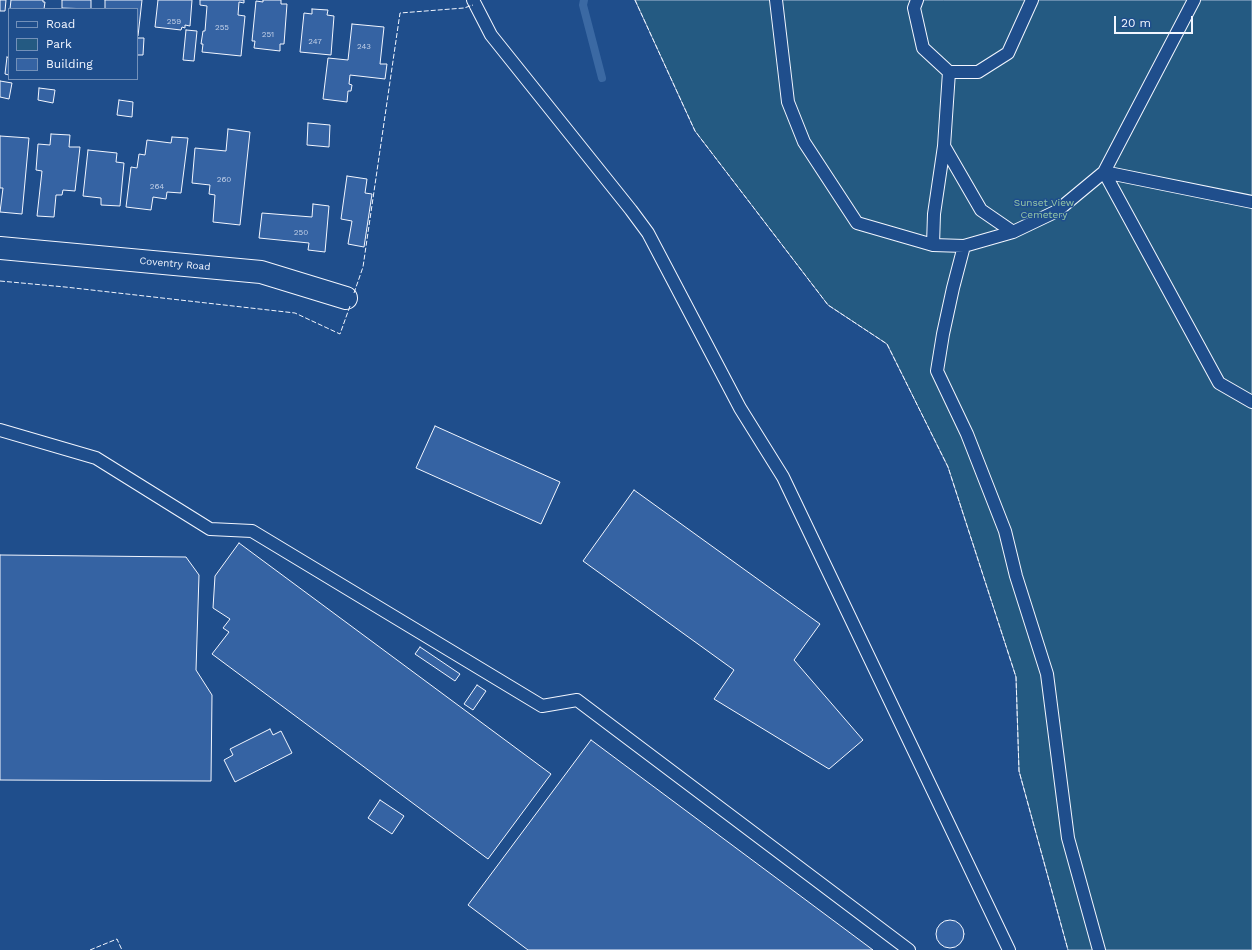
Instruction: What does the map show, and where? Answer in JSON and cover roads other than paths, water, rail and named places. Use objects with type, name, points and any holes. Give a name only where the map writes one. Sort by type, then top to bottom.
[{"type":"street","name":"Coventry Road","points":[[0,248],[261,272],[346,298]]},
{"type":"lane","points":[[473,0],[491,34],[648,233],[740,408],[783,477],[1009,950]]},
{"type":"lane","points":[[776,0],[788,102],[804,142],[857,223],[933,245],[964,246],[1013,232],[1057,211],[1104,172],[1194,0]]},
{"type":"lane","points":[[917,0],[914,8],[922,48],[949,72],[978,72],[1008,53],[1032,0]]},
{"type":"lane","points":[[933,245],[934,214],[944,146],[949,72]]},
{"type":"lane","points":[[944,146],[981,210],[1013,232]]},
{"type":"lane","points":[[1104,172],[1252,202]]},
{"type":"lane","points":[[1104,172],[1219,383],[1252,402]]},
{"type":"lane","points":[[964,246],[951,296],[937,371],[966,434],[1005,531],[1016,576],[1047,674],[1068,838],[1099,950]]},
{"type":"lane","points":[[0,430],[96,458],[210,529],[252,531],[542,706],[577,700],[909,950]]},
{"type":"waterway","points":[[584,0],[583,5],[602,78]]},
{"type":"park label","name":"Sunset View Cemetery","points":[[1044,208]]}]
